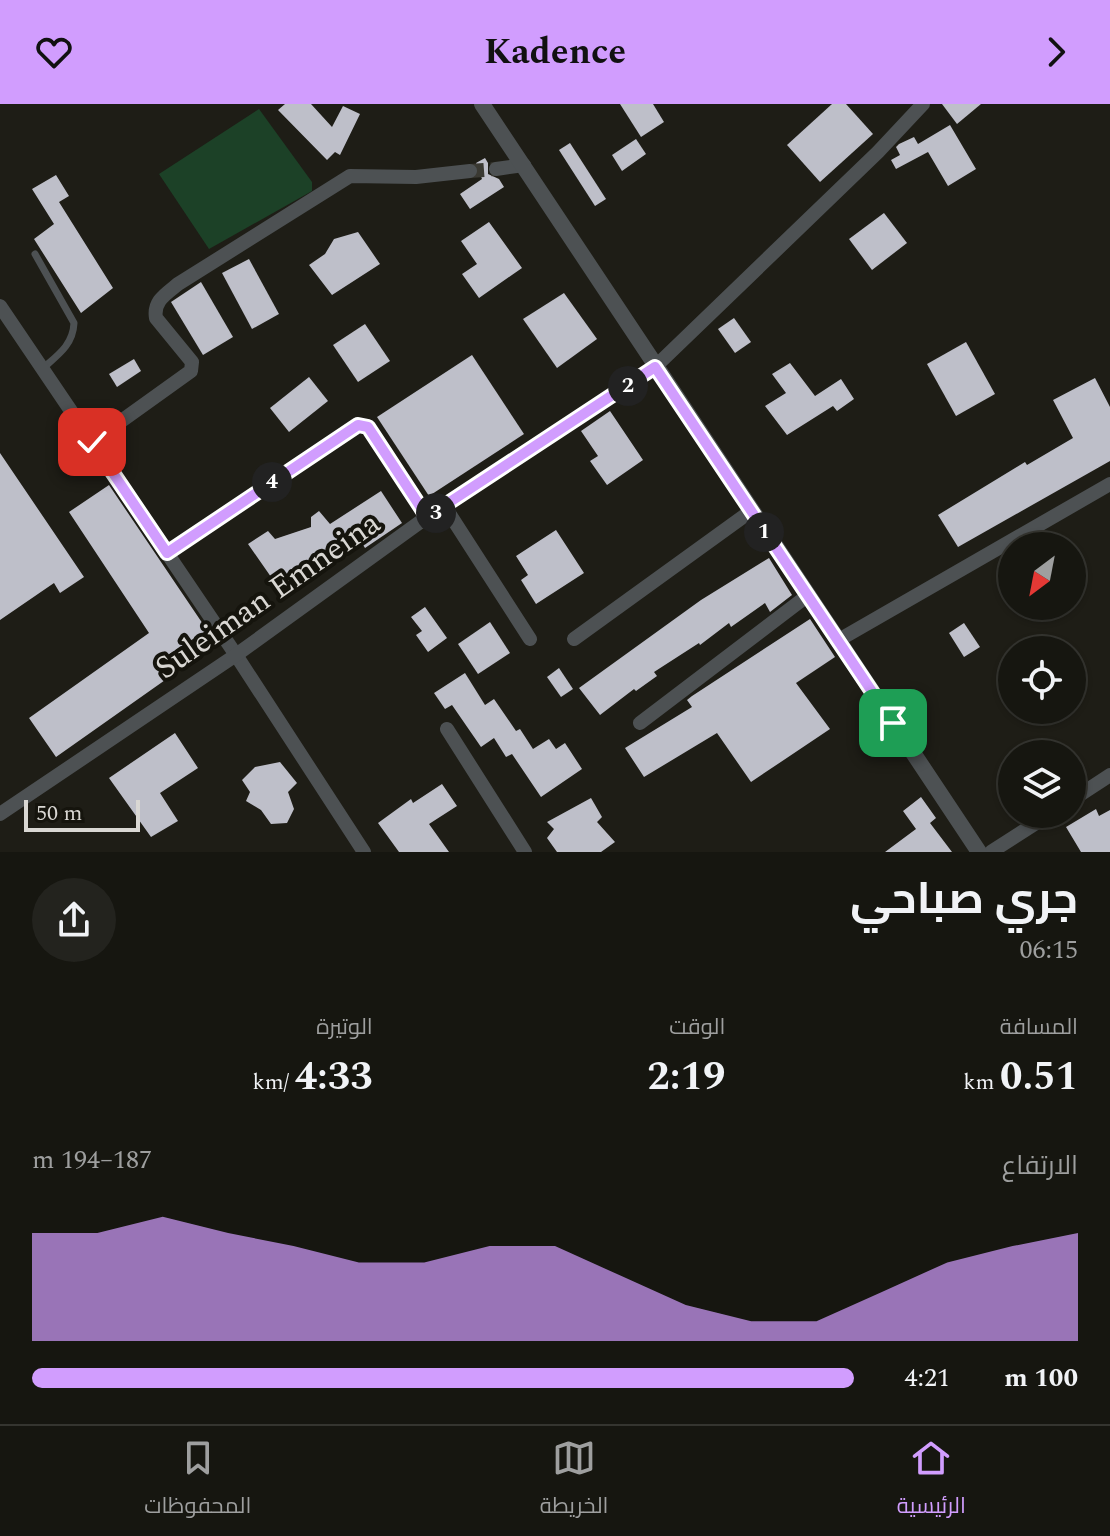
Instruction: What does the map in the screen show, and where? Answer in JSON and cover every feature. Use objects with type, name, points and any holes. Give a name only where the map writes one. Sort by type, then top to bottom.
[{"type":"street","points":[[482,104],[979,852]]},
{"type":"street","name":"Suleiman Emneina","points":[[0,814],[236,655],[427,517],[655,367],[878,152],[923,104]]},
{"type":"street","points":[[496,169],[524,165]]},
{"type":"street","points":[[92,442],[191,371],[192,362],[155,313],[158,301],[178,284],[350,176],[416,177],[470,171]]},
{"type":"street","points":[[0,306],[236,655],[364,852]]},
{"type":"street","points":[[167,553],[358,425],[368,427],[427,517]]},
{"type":"street","points":[[837,641],[1110,484]]},
{"type":"street","points":[[445,507],[530,639]]},
{"type":"street","points":[[574,639],[751,511]]},
{"type":"street","points":[[640,723],[807,596]]},
{"type":"street","points":[[447,729],[525,852]]},
{"type":"street","points":[[1086,791],[1110,775]]},
{"type":"street","points":[[991,852],[1028,828]]},
{"type":"lane","points":[[35,254],[74,323],[74,336],[68,345],[42,369]]},
{"type":"green space","points":[[259,109],[312,182],[312,191],[209,249],[159,174]]},
{"type":"building","points":[[285,104],[311,104],[332,127],[343,106],[360,114],[340,155],[335,152],[327,160],[278,110]]},
{"type":"building","points":[[620,104],[653,104],[664,122],[641,137]]},
{"type":"building","points":[[832,104],[846,104],[873,134],[820,182],[787,145]]},
{"type":"building","points":[[942,104],[981,104],[957,124]]},
{"type":"building","points":[[950,125],[976,169],[948,186],[928,152],[896,169],[891,160],[900,155],[896,147],[899,144],[914,137],[918,144]]},
{"type":"building","points":[[636,139],[646,154],[622,171],[612,155]]},
{"type":"building","points":[[570,143],[606,199],[595,206],[559,150]]},
{"type":"building","points":[[485,158],[488,174],[499,179],[504,187],[470,209],[460,194],[482,179],[476,163]]},
{"type":"building","points":[[56,175],[69,196],[59,202],[113,288],[81,313],[34,239],[54,224],[32,189]]},
{"type":"building","points":[[884,213],[907,243],[872,270],[849,239]]},
{"type":"building","points":[[489,222],[522,268],[479,298],[462,274],[477,264],[461,241]]},
{"type":"building","points":[[358,232],[380,264],[332,295],[309,265],[325,254],[334,239]]},
{"type":"building","points":[[249,259],[279,314],[252,329],[222,273]]},
{"type":"building","points":[[201,282],[233,337],[203,355],[171,302]]},
{"type":"building","points":[[564,293],[597,339],[557,368],[523,319]]},
{"type":"building","points":[[734,318],[751,342],[735,353],[718,329]]},
{"type":"building","points":[[365,324],[390,361],[358,382],[333,345]]},
{"type":"building","points":[[966,342],[995,394],[956,416],[927,364]]},
{"type":"building","points":[[472,355],[524,434],[429,496],[377,417]]},
{"type":"building","points":[[134,359],[141,371],[117,387],[109,374]]},
{"type":"building","points":[[790,363],[815,396],[841,379],[854,399],[837,411],[833,406],[787,435],[765,406],[786,393],[772,374]]},
{"type":"building","points":[[309,377],[328,401],[289,432],[270,408]]},
{"type":"building","points":[[1095,378],[1110,407],[1110,461],[958,547],[938,515],[1025,462],[1027,465],[1073,438],[1053,400]]},
{"type":"building","points":[[610,411],[643,460],[607,485],[590,461],[598,456],[581,431]]},
{"type":"building","points":[[0,453],[84,577],[60,593],[54,583],[0,620]]},
{"type":"building","points":[[109,485],[207,630],[157,662],[168,678],[56,757],[29,718],[149,633],[69,512]]},
{"type":"building","points":[[381,491],[402,523],[365,548],[356,534],[278,587],[248,544],[268,531],[275,539],[311,527],[311,517],[319,511],[330,524]]},
{"type":"building","points":[[556,530],[584,573],[536,604],[521,580],[528,575],[516,556]]},
{"type":"building","points":[[769,558],[792,595],[770,612],[765,603],[731,627],[729,623],[700,645],[654,672],[657,676],[600,715],[579,688],[701,600]]},
{"type":"building","points":[[425,607],[447,638],[428,652],[416,635],[422,631],[411,617]]},
{"type":"building","points":[[810,619],[835,657],[796,683],[830,729],[751,782],[717,733],[644,777],[625,748],[692,707],[687,700],[692,696]]},
{"type":"building","points":[[490,622],[510,653],[478,674],[458,644]]},
{"type":"building","points":[[964,623],[980,647],[964,657],[949,633]]},
{"type":"building","points":[[559,668],[573,689],[561,697],[547,677]]},
{"type":"building","points":[[465,673],[485,705],[494,699],[533,749],[549,739],[556,749],[565,743],[582,769],[541,797],[512,754],[506,757],[494,738],[481,747],[452,705],[445,709],[434,693]]},
{"type":"building","points":[[175,733],[198,768],[160,793],[178,821],[151,837],[109,778]]},
{"type":"building","points":[[280,762],[297,783],[288,792],[294,809],[287,823],[271,824],[261,810],[246,801],[250,792],[242,780],[255,767]]},
{"type":"building","points":[[442,784],[457,806],[429,824],[449,852],[399,852],[378,823],[411,799],[413,803]]},
{"type":"building","points":[[921,797],[936,818],[930,823],[952,852],[885,852],[916,829],[903,811]]},
{"type":"building","points":[[591,798],[602,817],[597,822],[615,842],[601,852],[557,852],[547,838],[554,829],[547,822]]},
{"type":"building","points":[[1096,809],[1099,816],[1110,810],[1110,852],[1081,852],[1067,828],[1086,828],[1086,815]]},
{"type":"tunnel","points":[[470,171],[496,169]]},
{"type":"route","points":[[92,442],[167,553],[358,425],[368,427],[427,517],[655,367],[893,723]]}]
